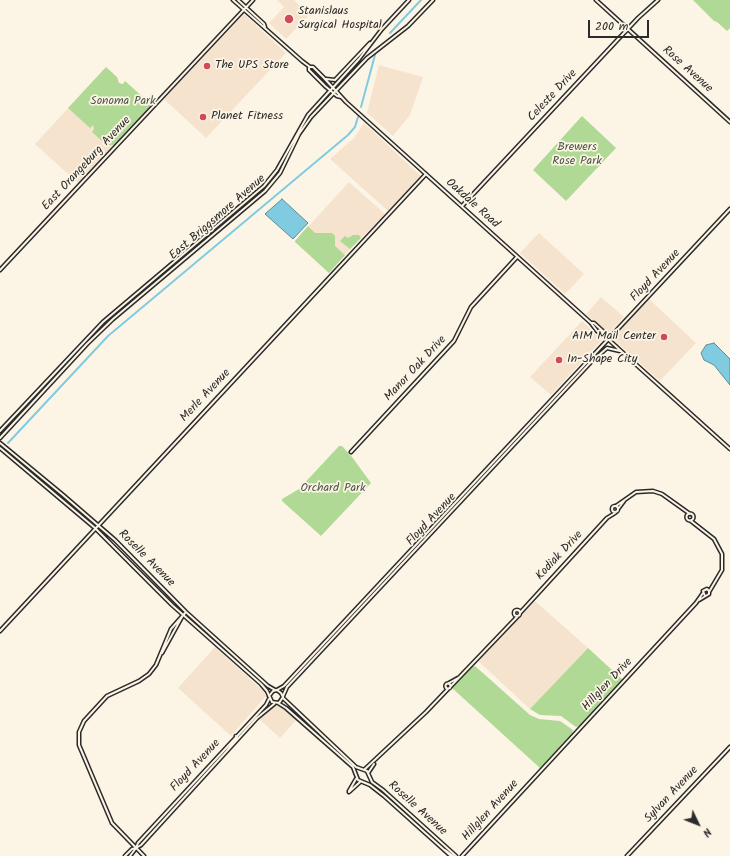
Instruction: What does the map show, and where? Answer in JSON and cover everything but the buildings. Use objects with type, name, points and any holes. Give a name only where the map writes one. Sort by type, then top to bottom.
[{"type":"street","name":"Oakdale Road","points":[[233,0],[310,68],[312,67],[337,90],[341,97]]},
{"type":"street","name":"Oakdale Road","points":[[238,0],[264,24],[265,27]]},
{"type":"street","name":"East Orangeburg Avenue","points":[[0,270],[253,0]]},
{"type":"street","name":"East Briggsmore Avenue","points":[[0,431],[98,326],[262,189],[277,170],[306,118],[409,0]]},
{"type":"street","name":"East Briggsmore Avenue","points":[[0,438],[87,344],[113,319],[265,192],[282,170],[304,127],[367,58],[408,26],[433,0]]},
{"type":"street","name":"Rose Avenue","points":[[596,0],[730,122]]},
{"type":"street","name":"Celeste Drive","points":[[462,206],[628,29],[658,0]]},
{"type":"street","points":[[324,78],[332,81],[335,80],[375,38]]},
{"type":"street","name":"Oakdale Road","points":[[310,68],[309,70],[330,90],[341,97],[597,331],[608,338],[730,449]]},
{"type":"street","name":"Merle Avenue","points":[[0,631],[426,174]]},
{"type":"street","name":"Floyd Avenue","points":[[276,690],[285,685],[730,209]]},
{"type":"street","name":"Manor Oak Drive","points":[[351,452],[454,341],[471,307],[517,257]]},
{"type":"street","points":[[590,363],[607,348],[621,351]]},
{"type":"street","name":"Floyd Avenue","points":[[282,697],[287,687],[590,363],[593,354]]},
{"type":"street","name":"Roselle Avenue","points":[[0,443],[98,525],[130,554],[186,612],[270,688],[276,690]]},
{"type":"street","name":"Roselle Avenue","points":[[0,448],[95,528],[183,615],[258,681],[270,697]]},
{"type":"street","points":[[618,509],[616,506],[640,491],[653,491],[662,494],[682,510],[690,514],[687,517],[682,510]]},
{"type":"street","points":[[612,510],[616,513],[624,500]]},
{"type":"street","name":"Kodiak Drive","points":[[518,616],[607,518],[613,507],[616,506]]},
{"type":"street","name":"Kodiak Drive","points":[[607,518],[616,513]]},
{"type":"street","name":"Hillglen Drive","points":[[690,514],[698,525]]},
{"type":"street","name":"Hillglen Drive","points":[[687,517],[688,520],[698,525],[716,541],[722,554],[722,570],[709,594],[696,603]]},
{"type":"street","name":"Hillglen Drive","points":[[533,779],[696,603],[704,590],[714,584]]},
{"type":"street","name":"Kodiak Drive","points":[[518,610],[527,606]]},
{"type":"street","points":[[511,623],[515,611],[518,610],[520,613]]},
{"type":"street","points":[[144,856],[112,823],[79,745],[81,726],[102,701],[113,692],[136,683],[147,676],[156,665],[168,635],[180,617],[186,612]]},
{"type":"street","points":[[380,757],[358,771],[349,792],[367,780],[368,774],[380,757],[459,678],[518,616],[514,614]]},
{"type":"street","points":[[443,694],[448,683],[459,678]]},
{"type":"street","points":[[448,683],[451,686]]},
{"type":"street","points":[[362,782],[356,777],[351,766],[286,708],[277,703],[271,702],[271,692],[276,690],[354,765],[363,769],[368,774]]},
{"type":"street","name":"Floyd Avenue","points":[[125,856],[132,849],[136,848],[138,843],[266,705],[270,697]]},
{"type":"street","points":[[277,703],[282,697]]},
{"type":"street","name":"Floyd Avenue","points":[[130,856],[248,728],[268,708],[277,703]]},
{"type":"street","points":[[248,728],[246,727],[255,716]]},
{"type":"street","points":[[225,753],[237,738],[236,736]]},
{"type":"street","name":"Sylvan Avenue","points":[[627,856],[730,747]]},
{"type":"street","name":"Roselle Avenue","points":[[368,774],[372,782],[383,790],[453,856]]},
{"type":"street","name":"Hillglen Avenue","points":[[462,856],[533,779]]},
{"type":"street","name":"Roselle Avenue","points":[[362,782],[371,785],[442,849],[453,856]]},
{"type":"shaded area","name":"Stanislaus Surgical Hospital","points":[[277,0],[294,0],[309,15],[286,39],[269,23],[284,7]]},
{"type":"shaded area","points":[[244,14],[286,53],[206,138],[164,99]]},
{"type":"shaded area","points":[[379,65],[423,77],[410,115],[393,136],[367,113]]},
{"type":"shaded area","points":[[85,90],[129,129],[78,183],[35,144]]},
{"type":"shaded area","points":[[364,123],[421,176],[388,211],[330,159],[354,138]]},
{"type":"shaded area","points":[[349,182],[384,213],[384,216],[352,247],[329,273],[295,241]]},
{"type":"shaded area","points":[[539,233],[584,274],[565,294],[520,253]]},
{"type":"shaded area","points":[[601,297],[624,317],[608,334],[586,314]]},
{"type":"shaded area","points":[[648,298],[696,343],[660,381],[611,337]]},
{"type":"shaded area","points":[[582,321],[602,340],[551,395],[530,377]]},
{"type":"shaded area","points":[[535,601],[588,648],[530,709],[478,661]]},
{"type":"shaded area","points":[[215,647],[263,691],[266,696],[231,736],[178,688]]},
{"type":"shaded area","points":[[274,705],[285,707],[298,718],[280,738],[258,718]]},
{"type":"green space","points":[[693,0],[730,0],[730,28],[727,31],[714,21]]},
{"type":"green space","name":"Sonoma Park","points":[[106,67],[117,77],[119,83],[123,84],[125,81],[152,105],[114,145],[109,145],[104,140],[102,141],[92,132],[94,129],[93,125],[90,128],[68,108]]},
{"type":"green space","name":"Brewers Rose Park","points":[[582,116],[616,148],[566,201],[533,170]]},
{"type":"green space","points":[[308,226],[315,233],[332,233],[335,236],[335,246],[345,255],[329,273],[295,242]]},
{"type":"green space","points":[[353,235],[359,235],[361,238],[350,249],[340,241],[345,236],[348,238]]},
{"type":"green space","name":"Orchard Park","points":[[339,446],[342,446],[352,457],[371,483],[321,536],[282,501],[282,499],[299,489]]},
{"type":"green space","points":[[588,648],[623,680],[580,726],[576,727],[561,716],[540,715],[530,709]]},
{"type":"green space","points":[[475,666],[530,715],[539,719],[560,721],[573,730],[572,734],[540,768],[452,688],[472,667]]},
{"type":"water","points":[[282,199],[308,223],[293,239],[265,214]]},
{"type":"water","points":[[714,343],[730,359],[730,385],[714,365],[704,360],[701,353],[706,345]]},
{"type":"waterway","points":[[390,33],[421,0]]},
{"type":"waterway","points":[[361,107],[375,55]]},
{"type":"waterway","points":[[8,443],[108,336],[348,135],[355,127],[358,117]]},
{"type":"place","name":"Stanislaus Surgical Hospital","points":[[289,19]]},
{"type":"place","name":"The UPS Store","points":[[207,66]]},
{"type":"place","name":"Planet Fitness","points":[[203,117]]},
{"type":"place","name":"AIM Mail Center","points":[[664,337]]},
{"type":"place","name":"In-Shape City","points":[[559,360]]}]
